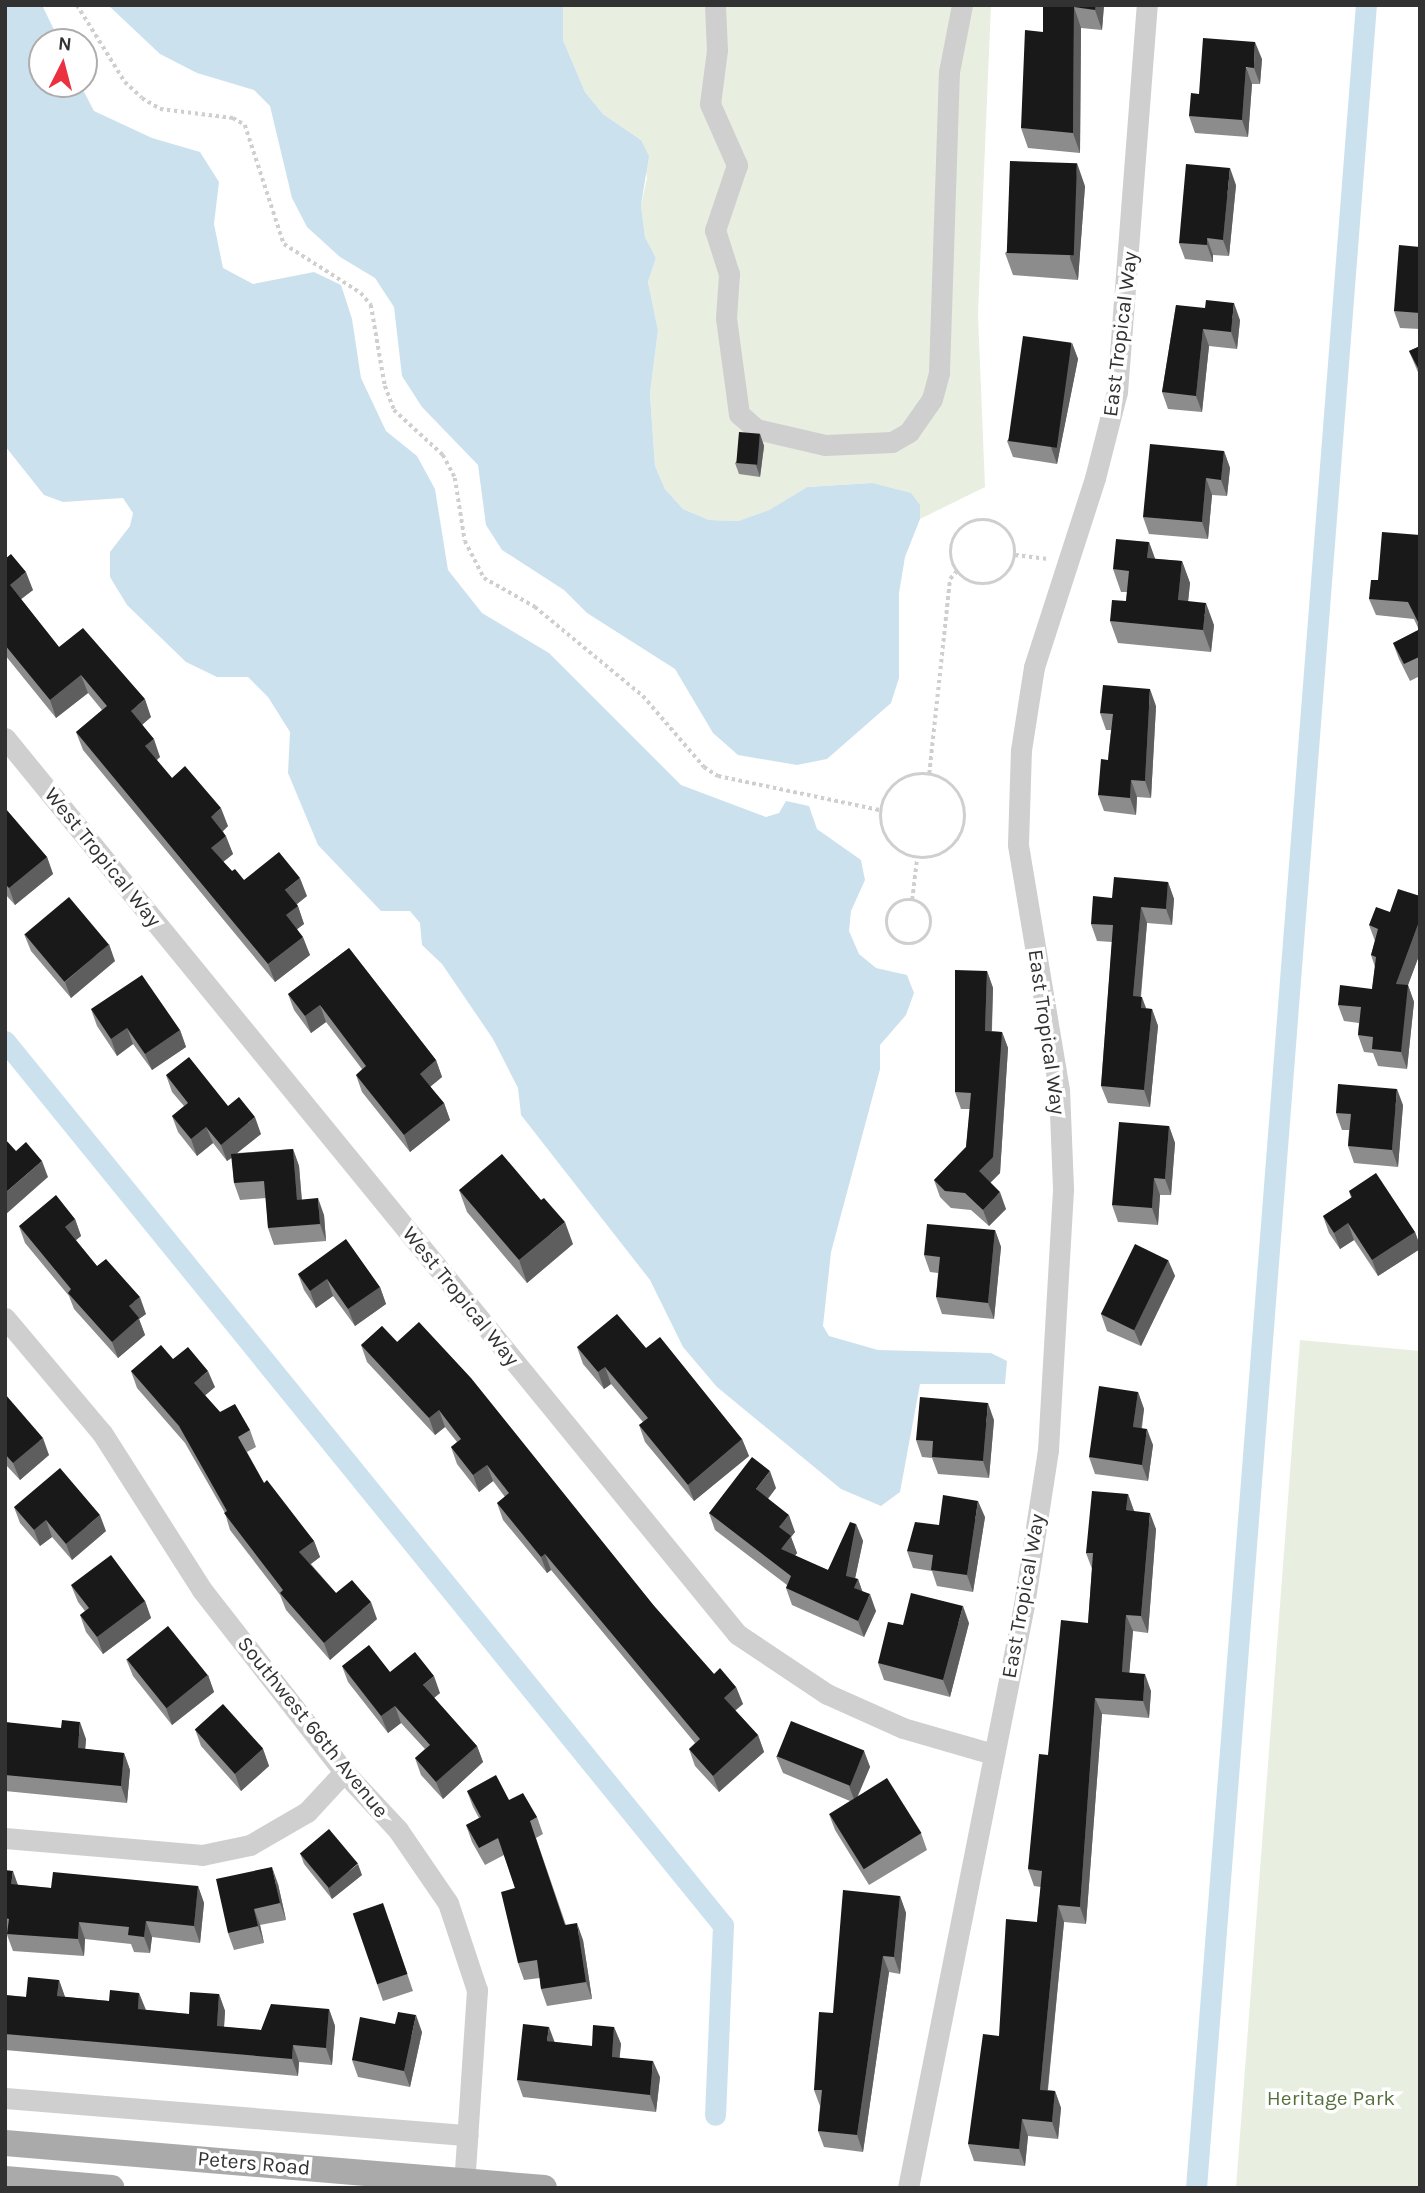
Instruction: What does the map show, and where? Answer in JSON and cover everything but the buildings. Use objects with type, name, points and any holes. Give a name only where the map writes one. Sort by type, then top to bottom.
[{"type":"main road","name":"Peters Road","points":[[5,2143],[464,2184],[544,2188]]},
{"type":"main road","points":[[5,2179],[112,2188]]},
{"type":"street","points":[[715,5],[717,50],[710,104],[737,164],[715,230],[729,274],[726,318],[739,414],[755,437],[825,445],[892,442],[909,432],[932,399],[939,372],[949,72],[962,5]]},
{"type":"street","name":"East Tropical Way","points":[[908,2188],[1024,1605],[1048,1450],[1063,1188],[1059,1090],[1018,844],[1023,738],[1034,667],[1065,562],[1095,478],[1117,391],[1147,5]]},
{"type":"street","name":"West Tropical Way","points":[[5,738],[737,1634],[827,1694],[903,1728],[993,1754]]},
{"type":"street","name":"Southwest 66th Avenue","points":[[5,1318],[102,1433],[202,1590],[344,1772],[398,1830],[448,1903],[477,1990],[464,2184]]},
{"type":"street","points":[[5,1838],[202,1855],[250,1845],[307,1812],[344,1772]]},
{"type":"street","points":[[5,2098],[468,2135]]},
{"type":"path","points":[[77,5],[118,72],[142,98],[160,108],[233,118],[245,125],[284,244],[318,268],[342,279],[371,305],[385,386],[394,410],[443,455],[455,478],[465,541],[484,578],[535,607],[643,696],[704,767],[738,783],[880,810]]},
{"type":"path","points":[[974,521],[999,525],[1008,533],[1015,555],[1010,568],[990,583],[978,584],[957,571],[951,560],[955,536],[974,521]]},
{"type":"path","points":[[1015,555],[1065,562]]},
{"type":"path","points":[[929,774],[950,579],[957,571]]},
{"type":"path","points":[[929,774],[957,790],[965,822],[948,850],[917,858],[889,842],[880,810],[897,782],[929,774]]},
{"type":"path","points":[[912,900],[917,858]]},
{"type":"path","points":[[912,900],[927,908],[932,925],[923,940],[907,945],[891,936],[887,920],[895,904],[912,900]]},
{"type":"green space","points":[[563,5],[991,5],[978,314],[985,487],[920,519],[920,505],[872,483],[807,487],[769,510],[738,521],[709,520],[683,509],[665,489],[655,466],[650,394],[658,330],[648,282],[656,258],[645,237],[641,205],[647,178],[641,140],[603,114],[585,92],[563,40]]},
{"type":"green space","name":"Heritage Park","points":[[1300,1340],[1420,1351],[1420,2188],[1236,2188]]},
{"type":"water","points":[[5,5],[42,5],[53,28],[28,28],[28,98],[87,98],[94,111],[152,138],[200,152],[219,182],[214,224],[223,268],[253,284],[314,272],[341,285],[352,319],[361,378],[386,431],[417,456],[435,489],[448,570],[482,613],[549,653],[681,785],[766,817],[779,813],[786,801],[809,806],[817,829],[861,860],[865,880],[851,911],[849,931],[859,954],[876,968],[907,975],[914,993],[906,1015],[880,1045],[880,1069],[831,1252],[823,1326],[829,1336],[878,1350],[991,1353],[1007,1361],[1005,1384],[920,1384],[900,1492],[881,1506],[841,1489],[717,1387],[683,1347],[650,1280],[521,1115],[518,1088],[493,1039],[442,964],[422,945],[420,923],[410,911],[381,911],[318,845],[288,773],[290,732],[268,697],[248,677],[217,677],[186,662],[127,605],[110,577],[110,552],[130,526],[133,513],[123,498],[63,502],[44,495],[5,446]]},
{"type":"water","points":[[108,5],[563,5],[563,40],[585,92],[603,114],[641,140],[649,156],[641,205],[645,237],[656,258],[648,282],[658,330],[650,394],[655,466],[665,489],[683,509],[709,520],[738,521],[769,510],[807,487],[872,483],[911,493],[920,505],[920,519],[905,557],[899,593],[899,678],[891,703],[827,759],[797,765],[738,755],[713,733],[675,669],[587,613],[564,590],[502,550],[486,525],[478,465],[422,407],[402,376],[394,307],[375,278],[340,257],[307,227],[292,198],[270,106],[254,90],[197,73],[160,54]]},
{"type":"waterway","points":[[1196,2188],[1366,5]]},
{"type":"waterway","points":[[5,1041],[723,1925],[715,2115]]}]
